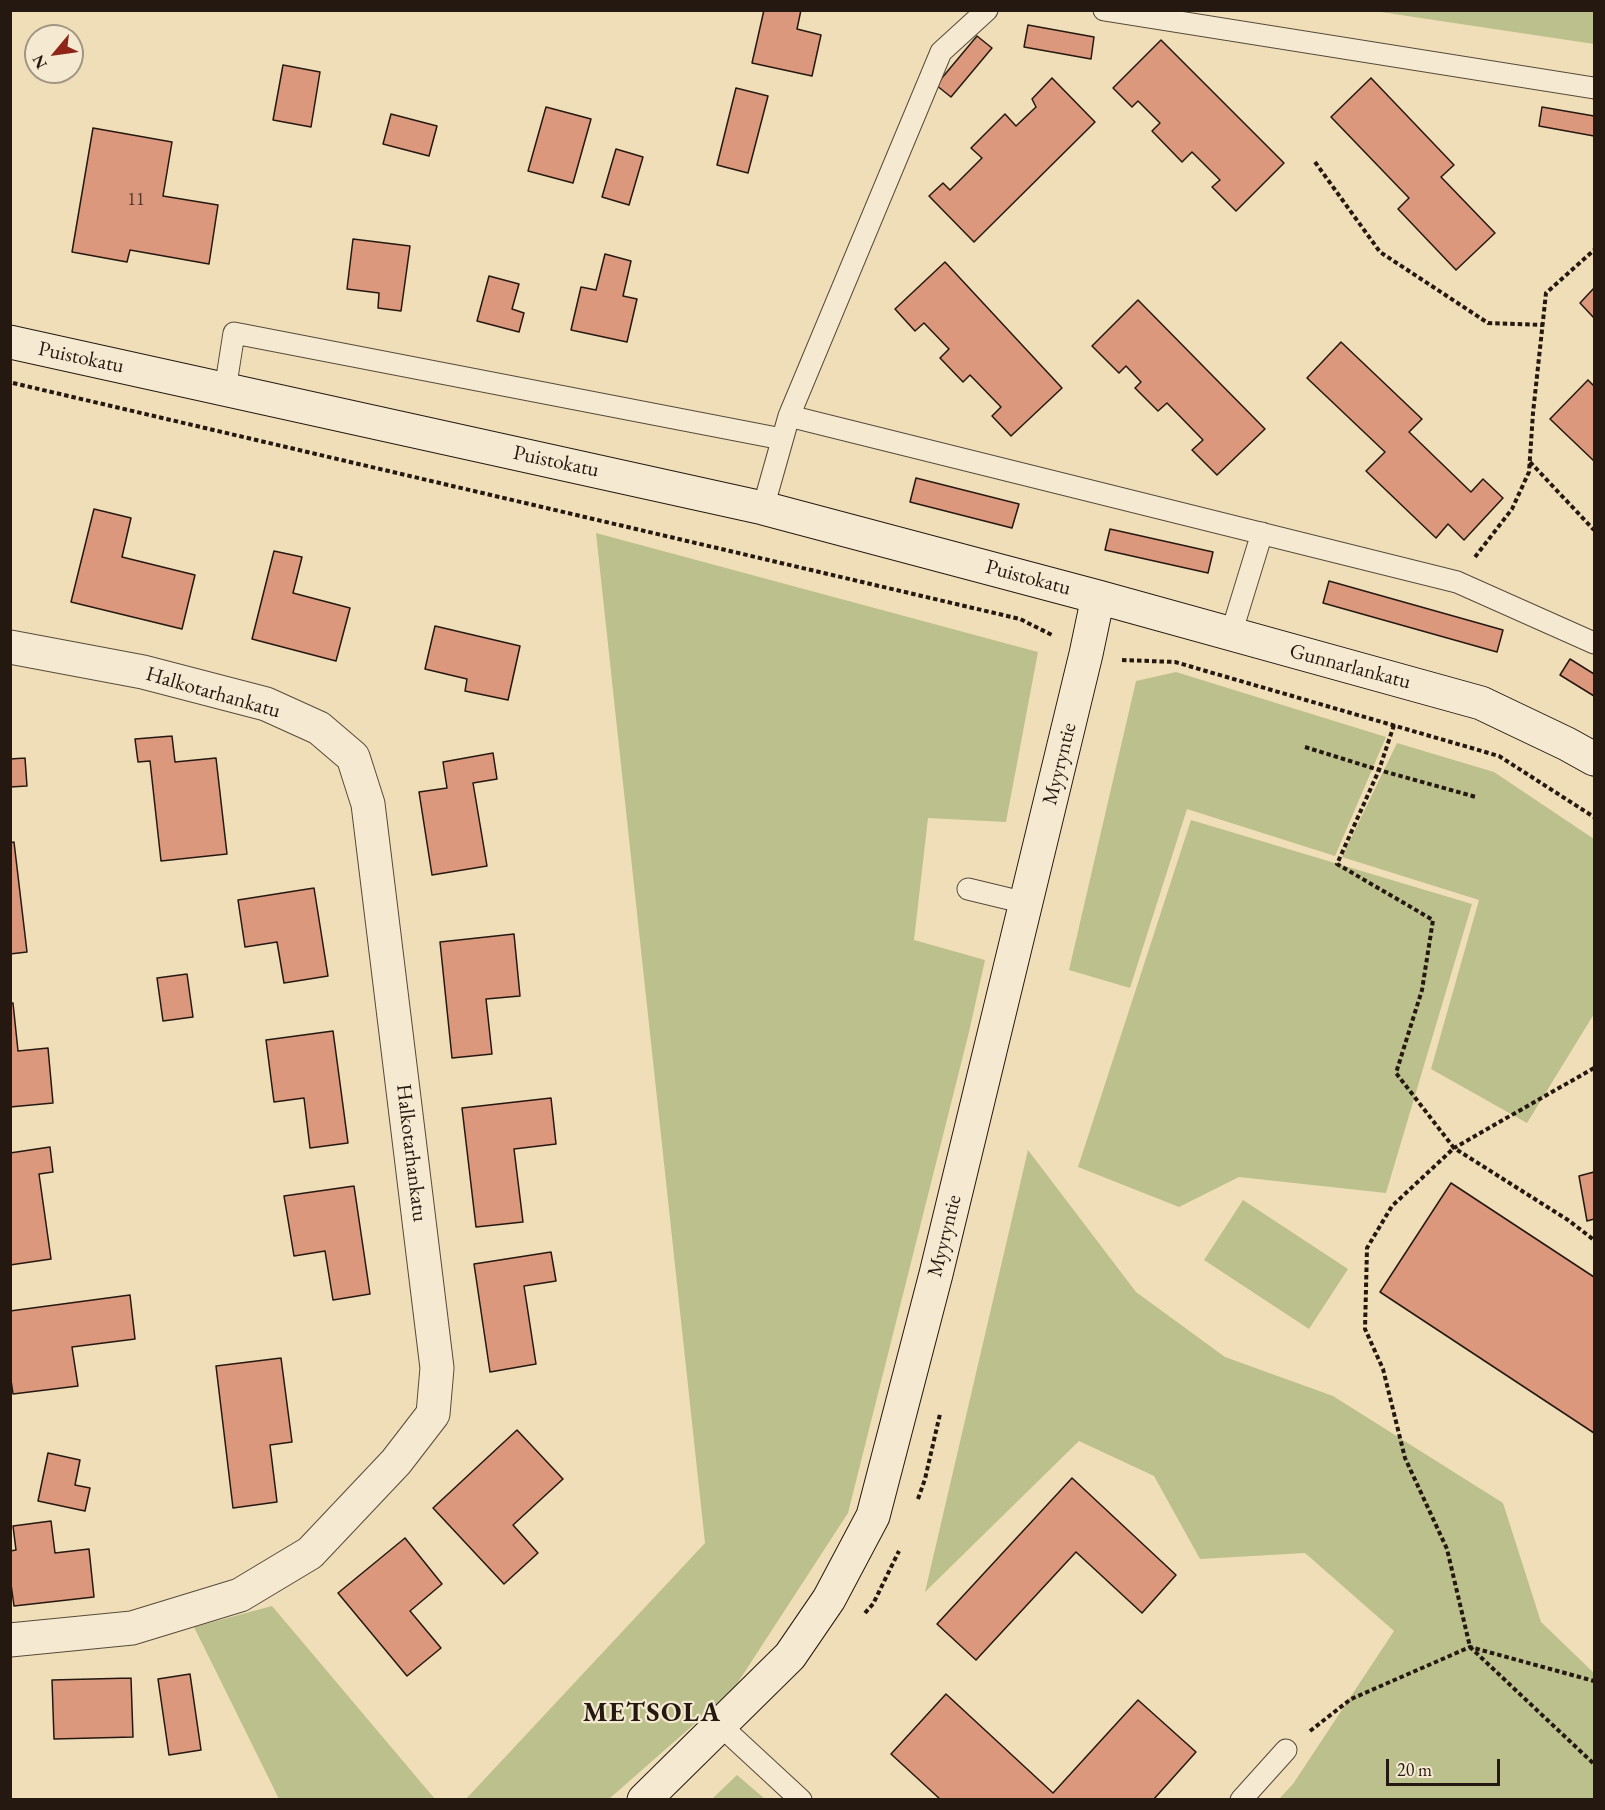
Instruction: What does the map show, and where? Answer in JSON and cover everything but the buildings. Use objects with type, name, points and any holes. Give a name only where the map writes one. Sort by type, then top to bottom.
[{"type":"street","name":"Puistokatu","points":[[10,342],[763,508],[1098,597]]},
{"type":"street","name":"Myyryntie","points":[[644,1800],[790,1656],[829,1599],[873,1516],[936,1274],[1098,597]]},
{"type":"street","name":"Gunnarlankatu","points":[[1098,597],[1481,703],[1568,744],[1594,759]]},
{"type":"street","name":"Halkotarhankatu","points":[[10,647],[143,672],[266,704],[320,728],[353,757],[368,804],[437,1368],[433,1414],[396,1462],[310,1553],[240,1594],[132,1628],[10,1640]]},
{"type":"lane","points":[[763,508],[789,416],[941,52],[987,10]]},
{"type":"lane","points":[[1104,10],[1594,88]]},
{"type":"lane","points":[[225,390],[234,333],[782,439]]},
{"type":"lane","points":[[789,416],[1457,582],[1594,643]]},
{"type":"lane","points":[[1231,634],[1262,533]]},
{"type":"lane","points":[[968,889],[1026,903]]},
{"type":"lane","points":[[721,1725],[801,1800]]},
{"type":"lane","points":[[1241,1800],[1286,1750]]},
{"type":"path","points":[[1315,162],[1380,252],[1488,323],[1543,325]]},
{"type":"path","points":[[1457,582],[1512,509],[1529,472],[1546,293],[1594,250]]},
{"type":"path","points":[[10,382],[1020,619],[1086,654],[1116,659],[1174,662],[1499,756],[1594,816]]},
{"type":"path","points":[[1530,462],[1594,530]]},
{"type":"path","points":[[1394,725],[1379,770],[1337,864],[1433,920],[1422,990],[1396,1073],[1454,1148],[1568,1220],[1594,1240]]},
{"type":"path","points":[[1305,747],[1476,797]]},
{"type":"path","points":[[1594,1068],[1454,1148],[1392,1206],[1367,1248],[1365,1329],[1383,1369],[1405,1458],[1446,1549],[1470,1647],[1594,1764]]},
{"type":"path","points":[[1286,1750],[1351,1699],[1470,1647],[1594,1681]]},
{"type":"green space","points":[[1374,11],[1594,11],[1594,44]]},
{"type":"green space","points":[[596,533],[1038,652],[1006,822],[928,818],[914,940],[985,960],[848,1513],[733,1690],[609,1799],[465,1800],[705,1543]]},
{"type":"green space","points":[[1176,672],[1386,737],[1335,856],[1187,809],[1130,988],[1069,970],[1136,681]]},
{"type":"green space","points":[[1397,743],[1494,772],[1594,839],[1594,1014],[1527,1123],[1431,1069],[1479,900],[1342,857]]},
{"type":"green space","points":[[1191,820],[1472,904],[1386,1193],[1239,1177],[1179,1207],[1078,1167]]},
{"type":"green space","points":[[1028,1150],[1136,1292],[1225,1357],[1333,1396],[1503,1503],[1541,1622],[1594,1673],[1594,1799],[1279,1799],[1293,1784],[1394,1631],[1305,1553],[1200,1559],[1154,1476],[1079,1441],[925,1592]]},
{"type":"green space","points":[[1243,1200],[1348,1269],[1309,1329],[1204,1260]]},
{"type":"green space","points":[[272,1606],[435,1799],[279,1799],[194,1627]]},
{"type":"green space","points":[[737,1775],[765,1799],[712,1799]]},
{"type":"district","name":"METSOLA","points":[[652,1714]]}]
